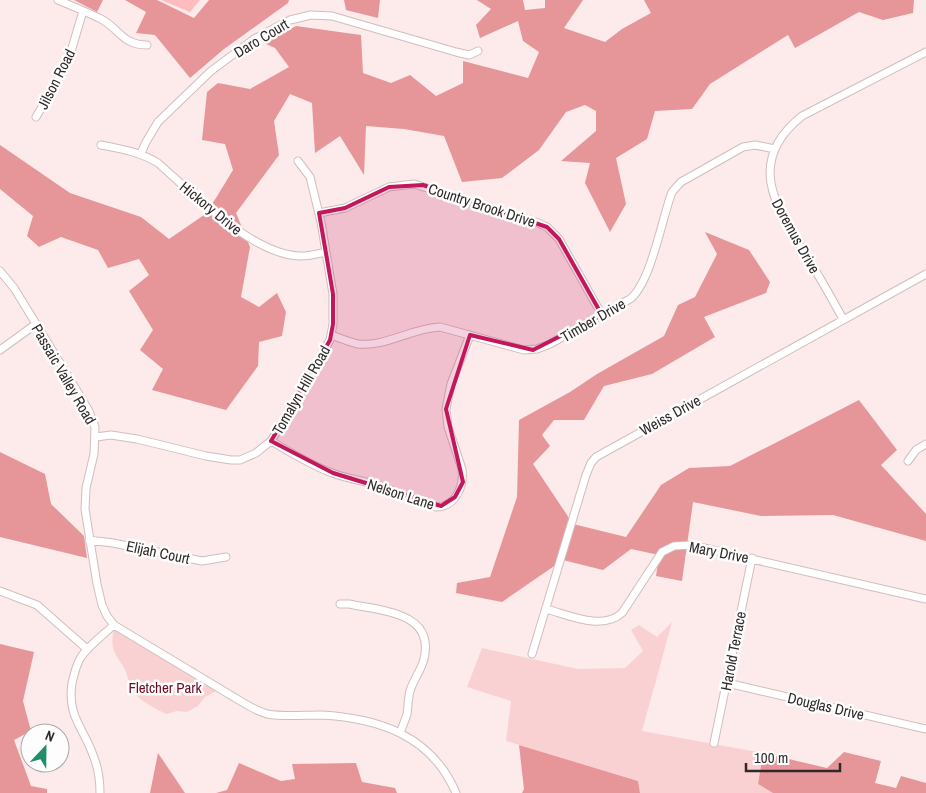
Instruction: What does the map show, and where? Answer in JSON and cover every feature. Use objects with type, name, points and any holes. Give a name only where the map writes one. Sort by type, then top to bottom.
[{"type":"street","points":[[58,0],[110,25],[124,38],[136,45],[147,45]]},
{"type":"street","name":"Jilson Road","points":[[36,118],[64,70],[83,11]]},
{"type":"street","name":"Daro Court","points":[[141,154],[158,122],[212,71],[254,39],[290,20],[311,15],[332,16],[456,52],[469,54],[478,50]]},
{"type":"street","name":"Doremus Drive","points":[[843,319],[774,199],[770,174],[775,149],[790,128],[802,116],[926,52]]},
{"type":"street","name":"Hickory Drive","points":[[101,144],[141,154],[158,163],[242,234],[275,251],[291,255],[308,256],[326,252]]},
{"type":"street","name":"Timber Drive","points":[[331,335],[350,342],[367,344],[431,328],[448,328],[516,349],[533,350],[550,344],[630,299],[642,286],[666,208],[677,185],[697,172],[747,146],[760,145],[775,149]]},
{"type":"street","name":"Tomalyn Hill Road","points":[[96,437],[111,435],[137,439],[206,456],[231,460],[240,460],[256,453],[271,441],[299,396],[331,335],[334,318],[333,294],[319,213],[310,177],[298,161]]},
{"type":"street","name":"Country Brook Drive","points":[[319,213],[345,208],[389,187],[406,183],[536,222],[547,227],[560,239],[602,315]]},
{"type":"street","name":"Passaic Valley Road","points":[[0,270],[14,288],[89,411],[95,427],[96,437],[85,496],[89,540],[102,605],[114,625],[261,712],[273,715],[347,717],[400,733],[422,746],[431,755],[447,775],[456,793]]},
{"type":"street","name":"Weiss Drive","points":[[532,654],[586,475],[596,457],[926,274]]},
{"type":"street","points":[[0,350],[36,324]]},
{"type":"street","name":"Nelson Lane","points":[[271,441],[289,452],[333,473],[380,486],[437,507],[449,503],[458,494],[464,478],[446,418],[447,396],[470,335]]},
{"type":"street","points":[[908,461],[916,450],[926,444]]},
{"type":"street","name":"Elijah Court","points":[[89,540],[202,561],[226,557]]},
{"type":"street","name":"Mary Drive","points":[[546,609],[599,622],[615,618],[622,613],[662,552],[674,546],[690,545],[926,598]]},
{"type":"street","name":"Harold Terrace","points":[[714,743],[752,558]]},
{"type":"street","points":[[0,591],[37,605],[87,649]]},
{"type":"street","points":[[340,604],[349,604],[405,617],[416,624],[424,634],[426,642],[424,659],[410,692],[406,717],[400,733]]},
{"type":"street","points":[[100,793],[99,775],[94,756],[75,718],[71,701],[76,668],[87,649],[114,625]]},
{"type":"street","name":"Douglas Drive","points":[[727,683],[926,729]]},
{"type":"highlighted area","points":[[423,185],[547,227],[559,239],[602,315],[533,350],[470,335],[446,409],[463,482],[455,497],[441,506],[333,473],[271,441],[330,340],[333,324],[333,294],[319,213],[345,208],[389,187]]},
{"type":"green space","points":[[672,622],[642,731],[763,753],[758,784],[773,793],[640,793],[638,781],[506,741],[511,701],[467,687],[482,648],[578,669],[625,668],[643,651],[631,630],[639,625],[657,637]]},
{"type":"green space","name":"Fletcher Park","points":[[114,628],[218,690],[205,697],[198,706],[187,712],[177,711],[166,714],[149,705],[134,693],[115,653],[112,641]]},
{"type":"shaded area","points":[[74,0],[103,0],[97,12]]},
{"type":"shaded area","points":[[125,0],[157,0],[194,18],[209,0],[289,0],[288,3],[224,49],[190,78],[155,35],[136,33],[146,12]]},
{"type":"shaded area","points":[[161,0],[200,0],[190,12]]},
{"type":"shaded area","points":[[344,0],[380,0],[378,18],[346,10]]},
{"type":"shaded area","points":[[477,0],[523,0],[525,10],[545,8],[545,0],[583,0],[564,28],[605,42],[622,29],[651,13],[644,0],[914,0],[913,13],[883,20],[859,12],[795,48],[788,35],[710,84],[692,109],[655,111],[647,139],[616,158],[626,204],[610,232],[585,183],[590,163],[561,161],[596,131],[596,111],[585,105],[566,112],[539,150],[502,178],[462,182],[444,136],[404,129],[366,126],[364,175],[340,136],[315,153],[312,103],[290,94],[274,121],[279,155],[236,213],[250,247],[241,297],[259,307],[277,293],[286,312],[282,336],[259,342],[258,366],[226,410],[152,390],[163,369],[140,350],[153,330],[129,291],[149,275],[139,259],[108,268],[98,250],[61,237],[39,247],[27,236],[33,216],[0,189],[0,145],[70,193],[141,217],[169,239],[204,215],[233,170],[225,144],[202,140],[207,92],[218,83],[250,89],[289,67],[275,48],[264,43],[296,26],[361,35],[363,73],[391,83],[410,75],[436,96],[463,83],[463,61],[528,78],[539,52],[523,41],[518,21],[480,38],[476,25],[491,9]]},
{"type":"shaded area","points":[[705,232],[749,250],[770,282],[766,293],[704,317],[715,337],[652,374],[604,386],[584,420],[554,420],[542,435],[550,446],[533,464],[573,524],[626,537],[661,485],[689,468],[730,466],[859,400],[897,450],[881,465],[926,514],[926,541],[833,515],[761,516],[693,502],[682,581],[656,576],[659,555],[631,549],[603,570],[563,560],[502,602],[456,593],[457,583],[490,577],[517,497],[519,420],[664,336],[678,305],[695,297],[717,254]]},
{"type":"shaded area","points":[[0,452],[45,474],[51,504],[84,536],[87,558],[0,537]]},
{"type":"shaded area","points":[[0,644],[34,652],[23,701],[29,723],[20,723],[20,737],[14,740],[20,756],[20,773],[26,773],[31,786],[47,789],[47,793],[0,793]]},
{"type":"shaded area","points":[[519,745],[638,781],[640,793],[522,793],[524,789]]},
{"type":"shaded area","points":[[844,752],[881,761],[875,783],[896,788],[901,776],[926,783],[926,793],[773,793],[758,784],[763,753],[827,768]]},
{"type":"shaded area","points":[[158,753],[185,793],[150,793]]},
{"type":"shaded area","points":[[239,763],[281,781],[295,779],[292,764],[356,763],[362,782],[395,788],[397,793],[216,793],[227,790]]}]
